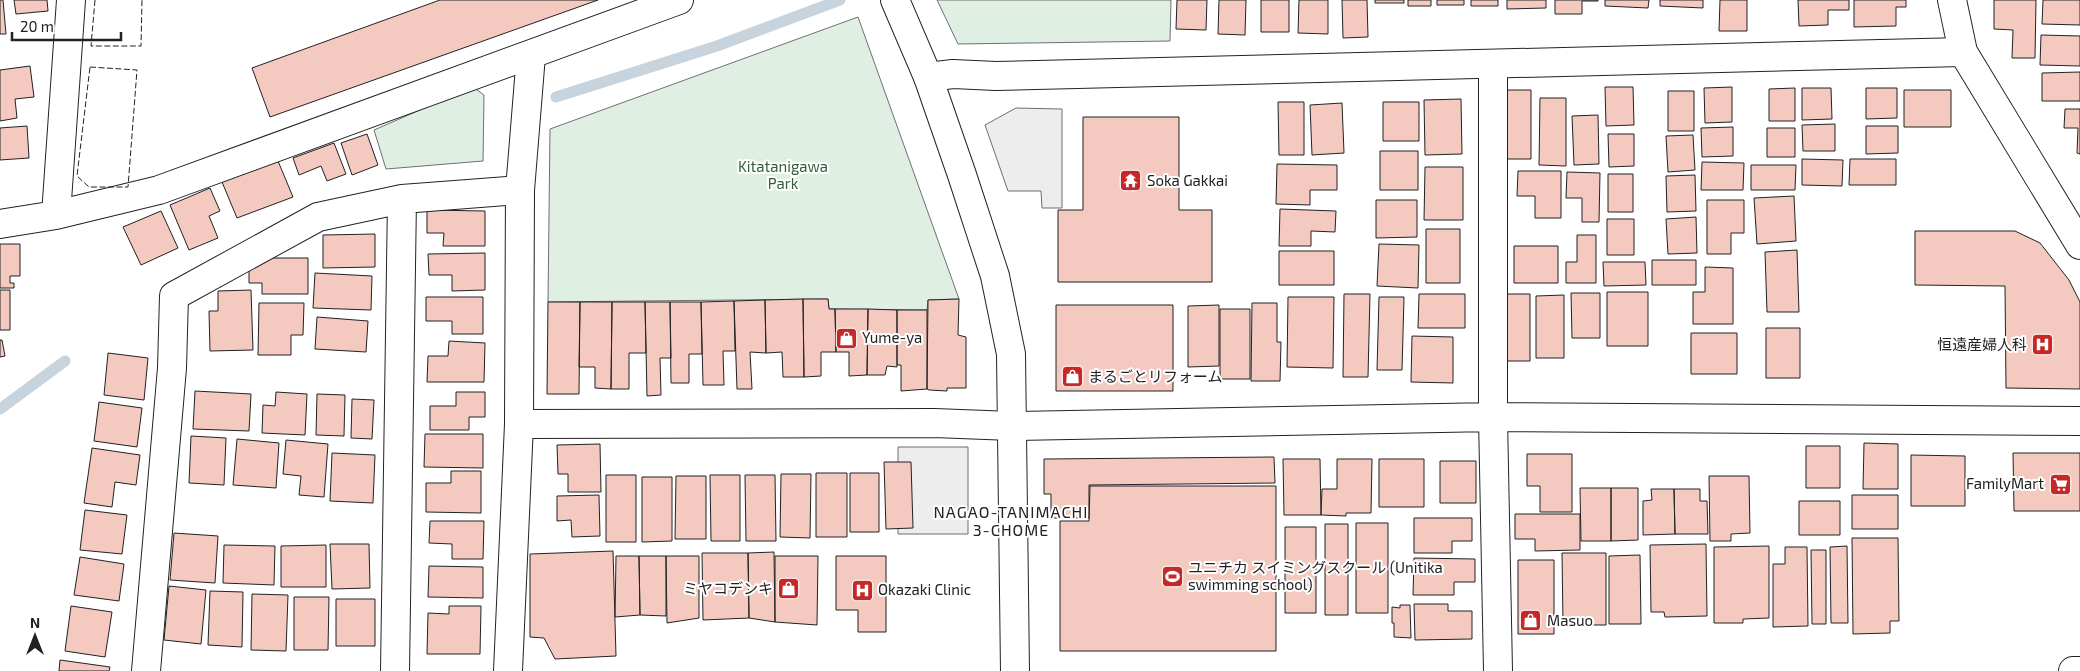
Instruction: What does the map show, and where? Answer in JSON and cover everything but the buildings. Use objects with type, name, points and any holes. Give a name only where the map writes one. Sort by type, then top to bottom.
[{"type":"street","points":[[56,215],[71,0]]},
{"type":"street","points":[[0,224],[56,215],[159,190],[679,0]]},
{"type":"street","points":[[895,0],[928,77],[995,276],[1011,354],[1015,671]]},
{"type":"street","points":[[1952,0],[1963,52],[2080,245]]},
{"type":"street","points":[[928,77],[953,74],[996,76],[1963,52]]},
{"type":"street","points":[[508,671],[519,424],[520,190],[531,55]]},
{"type":"street","points":[[1493,64],[1494,417],[1498,671]]},
{"type":"street","points":[[146,671],[172,368],[174,296],[318,217],[402,199],[520,190]]},
{"type":"street","points":[[395,671],[402,199]]},
{"type":"street","points":[[519,424],[934,423],[1012,426],[1494,417],[2080,421]]},
{"type":"street","points":[[2073,671],[2080,671]]},
{"type":"green space","points":[[937,0],[1171,0],[1170,41],[958,44]]},
{"type":"green space","name":"Kitatanigawa Park","points":[[858,17],[959,299],[928,300],[927,310],[829,309],[828,299],[548,302],[550,129]]},
{"type":"green space","points":[[473,87],[484,95],[483,161],[386,169],[374,130]]},
{"type":"shaded area","points":[[1016,108],[1062,109],[1062,208],[1042,208],[1041,191],[1008,191],[985,125]]},
{"type":"shaded area","points":[[898,447],[968,447],[968,534],[898,534]]},
{"type":"waterway","points":[[556,97],[717,46],[840,0]]},
{"type":"waterway","points":[[0,409],[65,361]]},
{"type":"fence","points":[[95,0],[91,46],[141,46],[142,0]]},
{"type":"fence","points":[[90,67],[137,70],[128,187],[89,187],[77,176],[90,67]]},
{"type":"place","name":"Soka Gakkai","points":[[1131,181]]},
{"type":"place","name":"Yume-ya","points":[[846,338]]},
{"type":"place","name":"恒遠産婦人科","points":[[2043,345]]},
{"type":"place","name":"まるごとリフォーム","points":[[1072,377]]},
{"type":"place","name":"FamilyMart","points":[[2060,484]]},
{"type":"place","name":"ユニチカ スイミングスクール (Unitika swimming school)","points":[[1172,577]]},
{"type":"place","name":"ミヤコデンキ","points":[[789,589]]},
{"type":"place","name":"Okazaki Clinic","points":[[862,590]]},
{"type":"place","name":"Masuo","points":[[1531,621]]},
{"type":"district","name":"NAGAO-TANIMACHI 3-CHOME","points":[[1011,521]]}]
